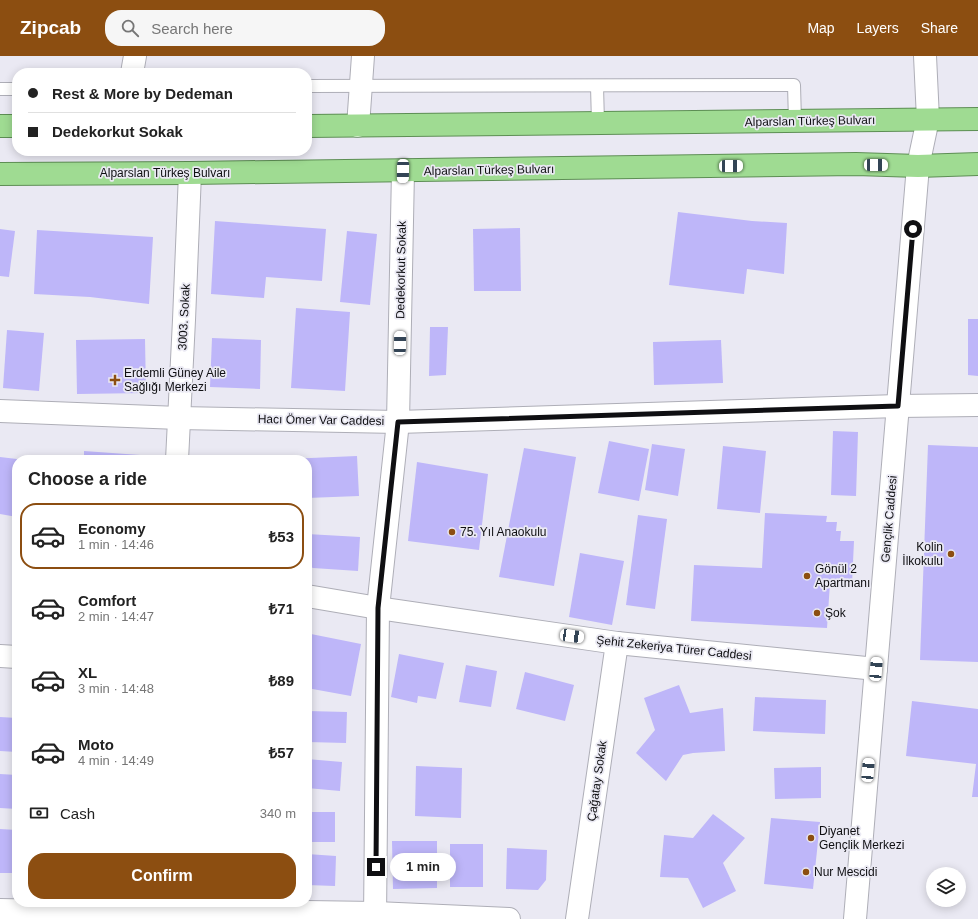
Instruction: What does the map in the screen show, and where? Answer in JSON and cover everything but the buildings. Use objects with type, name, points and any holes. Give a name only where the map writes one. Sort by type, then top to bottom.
[{"type":"highway","name":"Alparslan Türkeş Bulvarı","points":[[312,126],[978,119]]},
{"type":"highway","points":[[0,126],[12,126]]},
{"type":"highway","name":"Alparslan Türkeş Bulvarı","points":[[0,174],[403,171],[862,164],[918,166],[978,164]]},
{"type":"street","points":[[133,68],[135,56]]},
{"type":"street","points":[[358,126],[363,56]]},
{"type":"street","name":"Gençlik Caddesi","points":[[856,919],[918,166],[928,119],[925,56]]},
{"type":"street","name":"Dedekorkut Sokak","points":[[376,916],[378,608],[398,422],[403,171]]},
{"type":"street","name":"3003. Sokak","points":[[177,455],[190,173]]},
{"type":"street","name":"Hacı Ömer Var Caddesi","points":[[0,411],[179,418],[398,422],[898,406],[978,405]]},
{"type":"street","name":"Şehit Zekeriya Türer Caddesi","points":[[312,597],[617,643],[876,669]]},
{"type":"street","name":"Çağatay Sokak","points":[[577,919],[617,643]]},
{"type":"street","points":[[0,656],[12,657]]},
{"type":"street","points":[[0,910],[50,907],[96,918],[159,907]]},
{"type":"street","points":[[186,907],[376,916],[509,919]]},
{"type":"lane","points":[[312,86],[794,86],[795,121]]},
{"type":"lane","points":[[597,86],[598,123]]},
{"type":"lane","points":[[0,89],[12,89]]},
{"type":"place","name":"Erdemli Güney Aile Sağlığı Merkezi","points":[[115,380]]},
{"type":"place","name":"75. Yıl Anaokulu","points":[[452,532]]},
{"type":"place","name":"Kolin İlkokulu","points":[[951,554]]},
{"type":"place","name":"Gönül 2 Apartmanı","points":[[807,576]]},
{"type":"place","name":"Şok","points":[[817,613]]},
{"type":"place","name":"Diyanet Gençlik Merkezi","points":[[811,838]]},
{"type":"place","name":"Nur Mescidi","points":[[806,872]]},
{"type":"route","points":[[376,867],[378,608],[398,422],[898,406],[913,229]]}]
